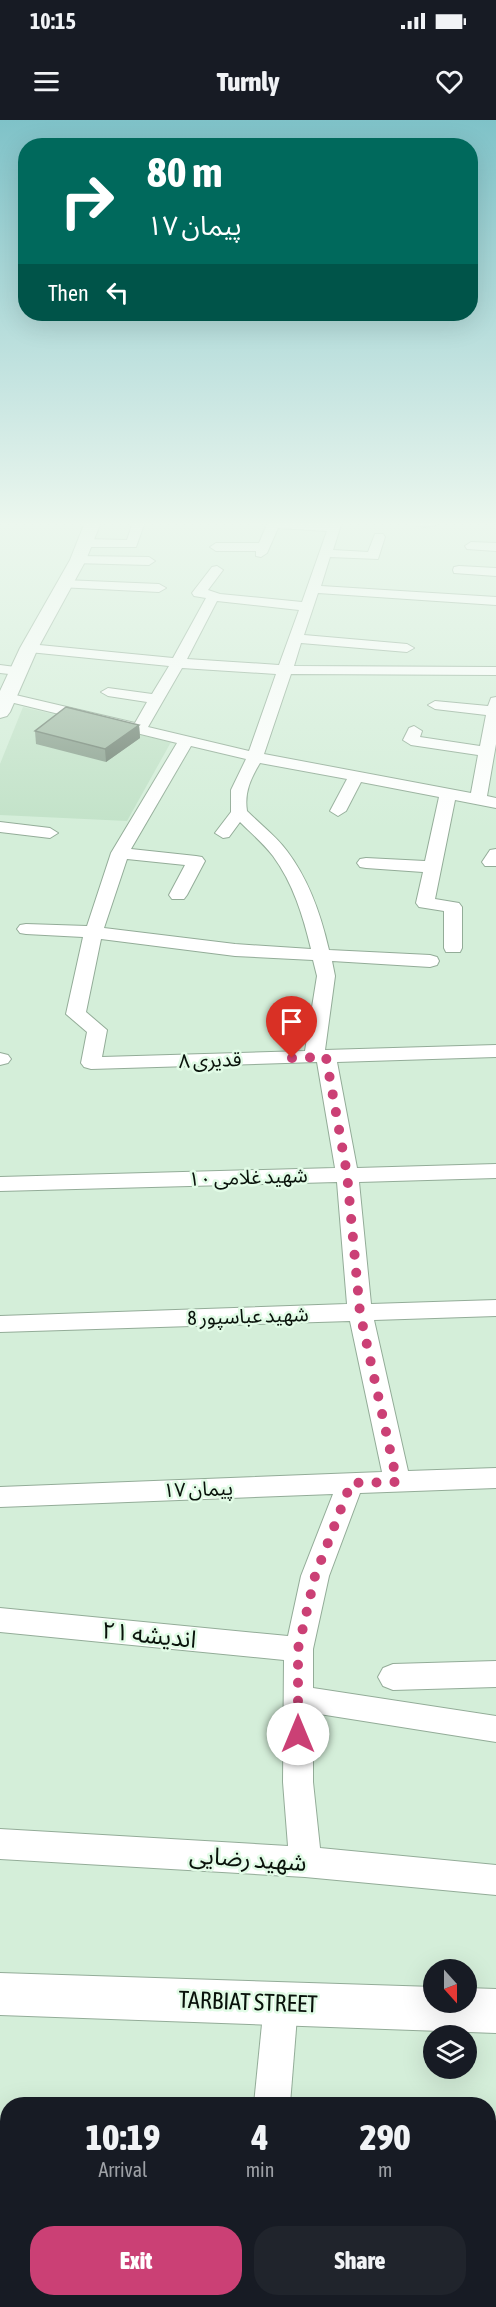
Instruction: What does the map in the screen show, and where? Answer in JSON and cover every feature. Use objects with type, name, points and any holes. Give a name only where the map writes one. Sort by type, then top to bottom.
[{"type":"street","points":[[42,624],[3,705],[139,729],[255,757],[496,803]]},
{"type":"street","points":[[139,729],[199,624]]},
{"type":"street","points":[[223,833],[239,812],[238,787],[255,757],[301,624]]},
{"type":"street","points":[[296,638],[389,641],[407,648]]},
{"type":"street","points":[[29,648],[178,663],[285,670],[496,671]]},
{"type":"street","points":[[0,669],[18,671]]},
{"type":"street","points":[[108,692],[157,699]]},
{"type":"street","points":[[435,705],[495,706],[478,800]]},
{"type":"street","points":[[414,731],[411,740],[487,752]]},
{"type":"street","points":[[93,932],[120,853],[186,741]]},
{"type":"street","points":[[338,812],[356,777]]},
{"type":"street","points":[[448,794],[425,903],[453,907],[453,948]]},
{"type":"street","points":[[239,812],[280,853],[301,889],[323,956],[326,976],[320,1057],[347,1174],[360,1313],[397,1482]]},
{"type":"street","points":[[0,827],[50,833]]},
{"type":"street","points":[[120,853],[195,861],[178,895]]},
{"type":"street","points":[[366,863],[433,867]]},
{"type":"street","points":[[26,929],[93,932],[235,950],[430,961]]},
{"type":"street","name":"قدیری ۸","points":[[93,932],[76,1014],[97,1030],[91,1063],[496,1051]]},
{"type":"street","name":"شهید غلامی ۱۰","points":[[0,1184],[496,1171]]},
{"type":"street","name":"شهید عباسپور 8","points":[[1,1330],[496,1308]]},
{"type":"street","name":"پیمان ۱۷","points":[[0,1497],[496,1478]]},
{"type":"street","points":[[305,1862],[298,1782],[298,1649],[315,1576],[351,1483]]},
{"type":"street","name":"اندیشه ۲۱","points":[[0,1620],[298,1649]]},
{"type":"street","points":[[393,1677],[496,1674]]},
{"type":"street","points":[[298,1698],[496,1729]]},
{"type":"street","name":"شهید رضایی","points":[[0,1844],[305,1862],[496,1880]]},
{"type":"street","name":"TARBIAT STREET","points":[[0,1994],[496,2011]]},
{"type":"street","points":[[273,2097],[281,2004]]},
{"type":"shaded area","points":[[23,707],[171,742],[127,821],[0,815],[0,764]]},
{"type":"building","points":[[66,707],[139,725],[105,749],[35,731]]},
{"type":"route","points":[[292,1058],[326,1057],[347,1174],[360,1313],[397,1482],[351,1483],[315,1576],[298,1649],[298,1734]]}]
